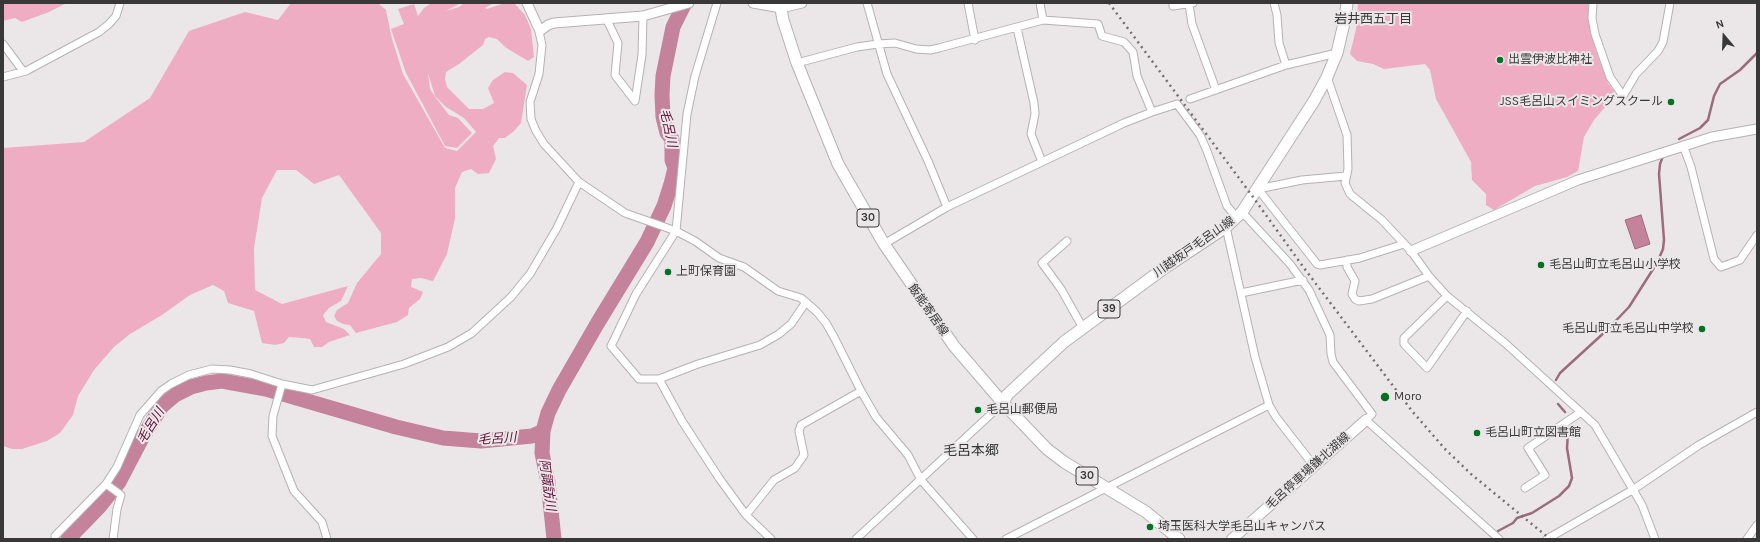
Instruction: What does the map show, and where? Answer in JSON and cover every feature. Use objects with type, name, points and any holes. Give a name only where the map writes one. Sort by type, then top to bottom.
[{"type":"main road","name":"川越坂戸毛呂山線","points":[[1003,403],[1007,395],[1047,356],[1163,269],[1240,216],[1314,101],[1327,76],[1337,53],[1347,3]]},
{"type":"main road","name":"飯能寄居線","points":[[780,6],[797,63],[838,164],[884,244],[954,346],[1003,403],[1035,437],[1055,455],[1146,512],[1179,539]]},
{"type":"main road","name":"毛呂停車場鎌北湖線","points":[[1232,539],[1366,420]]},
{"type":"street","points":[[3,77],[23,71],[99,32],[116,16],[120,3]]},
{"type":"street","points":[[527,3],[539,29],[542,45],[539,74],[530,102],[531,119],[544,144],[579,182],[625,213],[646,222],[674,231],[695,241],[719,258],[744,267],[778,292],[800,298],[806,302],[826,323],[876,417],[908,455],[921,480],[973,539]]},
{"type":"street","points":[[539,29],[554,23],[643,16],[668,6],[689,3]]},
{"type":"street","points":[[717,3],[695,76],[687,114],[674,231],[636,294],[611,346],[639,379],[659,379],[698,364],[760,345],[779,334],[791,324],[806,302]]},
{"type":"street","points":[[753,3],[780,6],[802,3]]},
{"type":"street","points":[[867,3],[887,74],[928,161],[947,207]]},
{"type":"street","points":[[968,3],[975,40]]},
{"type":"street","points":[[1040,3],[1043,20]]},
{"type":"street","points":[[1172,3],[1173,6],[1191,3],[1192,24],[1216,90]]},
{"type":"street","points":[[1274,3],[1277,15],[1279,43],[1286,65]]},
{"type":"street","points":[[1594,3],[1592,18],[1596,34],[1610,77],[1623,96],[1636,74],[1658,51],[1663,42],[1670,3]]},
{"type":"street","points":[[607,20],[618,43],[615,75],[634,101],[642,55],[643,16]]},
{"type":"street","points":[[797,63],[857,47],[878,44],[895,43],[930,50],[975,40],[1043,20],[1098,24],[1102,36],[1124,42],[1133,52],[1137,76],[1152,112]]},
{"type":"street","points":[[1017,28],[1034,103],[1035,114],[1031,134],[1042,162]]},
{"type":"street","points":[[3,44],[23,71]]},
{"type":"street","points":[[1190,99],[1286,65],[1337,53]]},
{"type":"street","points":[[1327,76],[1348,135],[1348,169],[1345,184],[1350,194],[1382,220],[1429,276],[1448,296],[1505,343],[1595,425],[1634,489],[1655,539]]},
{"type":"street","points":[[884,244],[947,207],[1152,112],[1177,104],[1200,135],[1227,206],[1272,244],[1303,280],[1330,335],[1333,362],[1372,414],[1366,420],[1499,539]]},
{"type":"street","points":[[1346,176],[1302,180],[1258,190],[1317,264],[1320,265],[1407,248],[1578,180],[1712,137],[1757,129]]},
{"type":"street","points":[[1681,146],[1691,167],[1714,259],[1721,267],[1740,260],[1757,235]]},
{"type":"street","points":[[55,536],[107,485],[117,467],[140,415],[161,391],[170,384],[189,375],[212,369],[230,370],[251,374],[281,386],[312,390],[404,364],[448,346],[472,333],[511,297],[530,274],[557,228],[579,182]]},
{"type":"street","points":[[1226,227],[1255,357],[1269,405],[1276,417],[1314,466]]},
{"type":"street","points":[[1067,241],[1042,263],[1061,289],[1083,328]]},
{"type":"street","points":[[1347,260],[1347,267],[1355,281],[1352,294],[1359,302],[1372,299],[1429,276]]},
{"type":"street","points":[[1241,293],[1303,280]]},
{"type":"street","points":[[1448,296],[1404,338],[1404,344],[1427,368],[1467,311]]},
{"type":"street","points":[[659,379],[686,427],[746,515],[771,539]]},
{"type":"street","points":[[281,386],[272,426],[272,436],[294,491],[322,522],[327,539]]},
{"type":"street","points":[[746,515],[774,480],[795,468],[804,455],[799,431],[801,425],[861,391]]},
{"type":"street","points":[[856,539],[1003,403]]},
{"type":"street","points":[[1006,539],[1269,405]]},
{"type":"street","points":[[1525,488],[1545,475],[1528,448],[1581,412]]},
{"type":"street","points":[[1547,539],[1634,489],[1699,445],[1757,412]]},
{"type":"street","points":[[107,485],[121,495],[117,509],[113,539]]},
{"type":"street","points":[[1747,539],[1757,526]]},
{"type":"shaded area","points":[[3,3],[67,3],[49,12],[22,22],[15,18],[3,21]]},
{"type":"shaded area","points":[[291,3],[378,3],[386,10],[392,39],[403,74],[445,148],[457,151],[476,132],[464,118],[446,107],[435,96],[428,73],[430,89],[436,98],[449,115],[458,118],[472,133],[457,148],[445,146],[406,73],[391,29],[404,24],[398,9],[414,4],[418,16],[424,8],[430,4],[461,3],[446,11],[459,7],[464,3],[480,3],[482,5],[481,3],[494,3],[485,8],[487,9],[502,4],[515,4],[525,15],[531,29],[534,57],[528,61],[505,47],[497,39],[489,37],[485,39],[483,45],[459,64],[446,72],[445,79],[447,87],[469,109],[483,109],[494,103],[488,88],[493,80],[505,72],[513,73],[527,85],[521,123],[505,138],[499,138],[493,146],[496,159],[489,173],[478,174],[471,169],[462,172],[455,188],[455,218],[447,254],[433,281],[421,278],[412,279],[411,287],[423,292],[420,299],[409,308],[408,315],[397,322],[356,333],[350,325],[337,321],[334,316],[337,310],[348,303],[357,283],[381,254],[381,233],[339,175],[314,184],[296,170],[277,170],[262,198],[254,248],[255,290],[282,304],[348,286],[341,301],[329,308],[323,315],[326,322],[344,329],[350,335],[329,342],[322,347],[314,347],[310,339],[289,337],[284,343],[275,345],[262,343],[254,311],[228,303],[224,291],[213,285],[190,295],[162,315],[130,334],[114,347],[94,370],[78,396],[73,415],[60,433],[47,441],[22,449],[12,449],[3,446],[3,148],[84,142],[150,98],[189,31],[245,12],[278,20]]},
{"type":"shaded area","points":[[1358,3],[1588,3],[1590,27],[1596,51],[1608,83],[1614,91],[1612,99],[1594,120],[1584,137],[1578,171],[1567,177],[1535,186],[1494,210],[1486,205],[1486,194],[1472,180],[1471,162],[1436,99],[1430,70],[1425,64],[1384,69],[1373,64],[1357,61],[1350,54],[1356,29]]},
{"type":"shaded area","points":[[1641,215],[1650,244],[1635,249],[1625,220]]},
{"type":"waterway","name":"毛呂川","points":[[554,539],[548,482],[542,453],[543,431],[548,413],[559,390],[647,242],[664,206],[675,168],[672,160],[672,139],[667,133],[663,117],[663,76],[673,27],[685,3]]},
{"type":"waterway","points":[[1679,139],[1700,128],[1708,120],[1714,96],[1720,84],[1740,70],[1757,53]]},
{"type":"waterway","points":[[1556,380],[1560,373],[1607,330],[1629,307],[1657,263],[1663,249],[1664,240],[1659,174],[1663,156]]},
{"type":"waterway","name":"毛呂川","points":[[68,539],[99,507],[119,482],[142,438],[162,406],[175,395],[191,387],[206,383],[222,381],[266,389],[396,427],[443,438],[481,441],[532,436],[543,431]]},
{"type":"waterway","points":[[1558,404],[1565,412]]},
{"type":"waterway","points":[[1498,531],[1513,523],[1517,518],[1532,513],[1559,496],[1569,486],[1572,478],[1567,448],[1568,432]]},
{"type":"railway","points":[[1109,3],[1304,268],[1412,411],[1445,449],[1471,474],[1550,539]]},
{"type":"place","name":"出雲伊波比神社","points":[[1500,60]]},
{"type":"place","name":"JSS毛呂山スイミングスクール","points":[[1671,102]]},
{"type":"place","name":"毛呂山町立毛呂山小学校","points":[[1541,265]]},
{"type":"place","name":"上町保育園","points":[[668,272]]},
{"type":"place","name":"毛呂山町立毛呂山中学校","points":[[1702,329]]},
{"type":"place","name":"Moro","points":[[1385,397]]},
{"type":"place","name":"毛呂山郵便局","points":[[978,410]]},
{"type":"place","name":"毛呂山町立図書館","points":[[1477,433]]},
{"type":"place","name":"埼玉医科大学毛呂山キャンパス","points":[[1150,527]]},
{"type":"district","name":"岩井西五丁目","points":[[1373,19]]},
{"type":"district","name":"毛呂本郷","points":[[971,451]]},
{"type":"water label","name":"阿諏訪川","points":[[547,485]]}]
